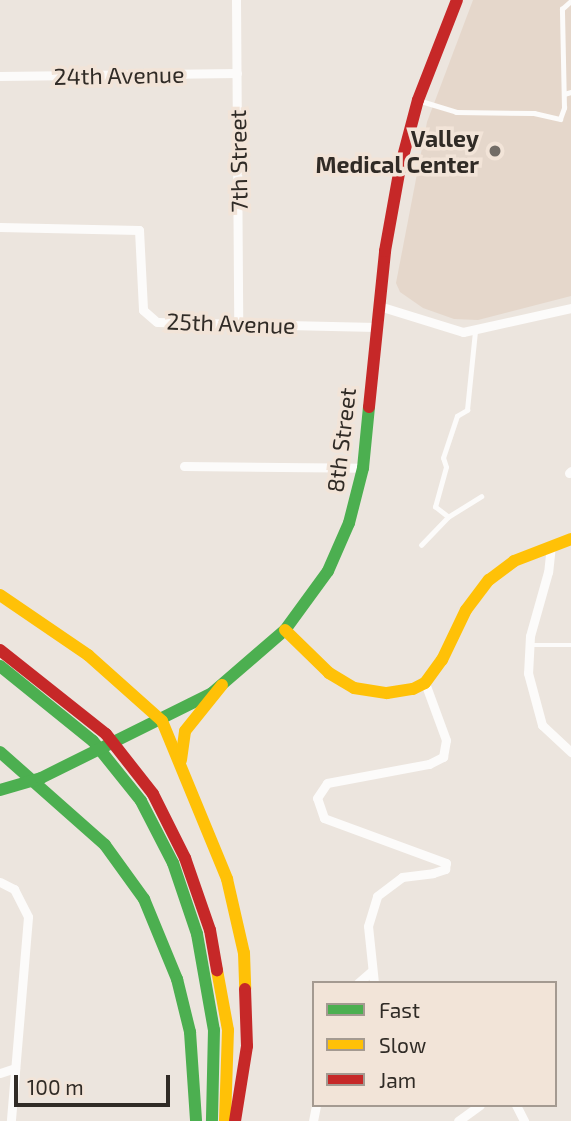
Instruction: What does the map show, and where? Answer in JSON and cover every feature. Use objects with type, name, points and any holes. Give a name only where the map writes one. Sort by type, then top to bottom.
[{"type":"main road","name":"8th Street","points":[[0,790],[33,780],[141,731],[222,685],[285,630],[310,600],[341,544],[363,468],[390,216],[418,100],[457,0]]},
{"type":"main road","points":[[285,630],[330,673],[354,688],[401,692],[425,683],[446,654],[477,592],[514,561],[571,539]]},
{"type":"main road","points":[[0,595],[88,655],[162,721],[227,879],[244,953],[247,1046],[235,1121]]},
{"type":"main road","points":[[0,650],[106,734],[153,794],[185,858],[210,930],[224,1003],[230,1064],[225,1121]]},
{"type":"main road","points":[[0,666],[71,720],[119,770],[173,863],[197,934],[214,1030],[212,1121]]},
{"type":"main road","points":[[182,768],[180,751],[185,731],[222,685]]},
{"type":"main road","points":[[0,752],[105,845],[144,899],[177,979],[190,1032],[196,1121]]},
{"type":"street","name":"7th Street","points":[[236,0],[238,323]]},
{"type":"street","name":"24th Avenue","points":[[0,76],[237,73]]},
{"type":"street","name":"25th Avenue","points":[[0,227],[139,230],[145,317],[157,322],[376,327]]},
{"type":"street","points":[[379,306],[447,329],[475,331],[571,308]]},
{"type":"street","points":[[184,466],[363,468]]},
{"type":"street","points":[[551,545],[548,572],[528,645],[534,710],[550,736],[571,752]]},
{"type":"street","points":[[374,981],[369,917],[384,887],[402,877],[444,869],[446,863],[324,818],[317,798],[327,783],[429,764],[443,757],[446,740],[425,683]]},
{"type":"street","points":[[0,882],[14,889],[28,917],[11,1121]]},
{"type":"street","points":[[360,981],[372,971]]},
{"type":"street","points":[[0,1073],[15,1068]]},
{"type":"street","points":[[458,1121],[477,1107]]},
{"type":"lane","points":[[418,100],[456,112],[534,113],[560,119],[564,94],[562,9],[571,1]]},
{"type":"lane","points":[[562,41],[571,44]]},
{"type":"lane","points":[[564,94],[571,92]]},
{"type":"lane","points":[[448,517],[435,508],[447,447],[457,416],[467,410],[475,331]]},
{"type":"lane","points":[[421,545],[448,517],[481,496]]},
{"type":"lane","points":[[528,645],[571,645]]},
{"type":"shaded area","name":"Valley Medical Center","points":[[473,0],[571,0],[571,296],[478,320],[454,319],[423,308],[400,292],[396,283],[427,122]]},
{"type":"traffic: fast","points":[[0,790],[41,778],[212,693],[285,630],[328,571],[349,523],[363,468],[369,407]]},
{"type":"traffic: fast","points":[[0,666],[93,741],[141,801],[173,863],[197,934],[214,1030],[212,1121]]},
{"type":"traffic: fast","points":[[0,752],[105,845],[144,899],[177,979],[190,1032],[196,1121]]},
{"type":"traffic: slow","points":[[285,630],[329,673],[354,688],[387,693],[413,689],[425,683],[442,660],[466,610],[489,580],[514,561],[571,539]]},
{"type":"traffic: slow","points":[[0,595],[88,655],[162,721],[227,879],[244,953],[245,989]]},
{"type":"traffic: slow","points":[[181,760],[185,731],[222,685]]},
{"type":"traffic: slow","points":[[217,970],[228,1030],[225,1121]]},
{"type":"traffic: jam","points":[[369,407],[385,251],[400,168],[418,100],[457,0]]},
{"type":"traffic: jam","points":[[0,650],[106,734],[153,794],[185,858],[210,930],[217,970]]},
{"type":"traffic: jam","points":[[235,1121],[247,1046],[245,989]]},
{"type":"place","name":"Valley Medical Center","points":[[495,151]]}]
